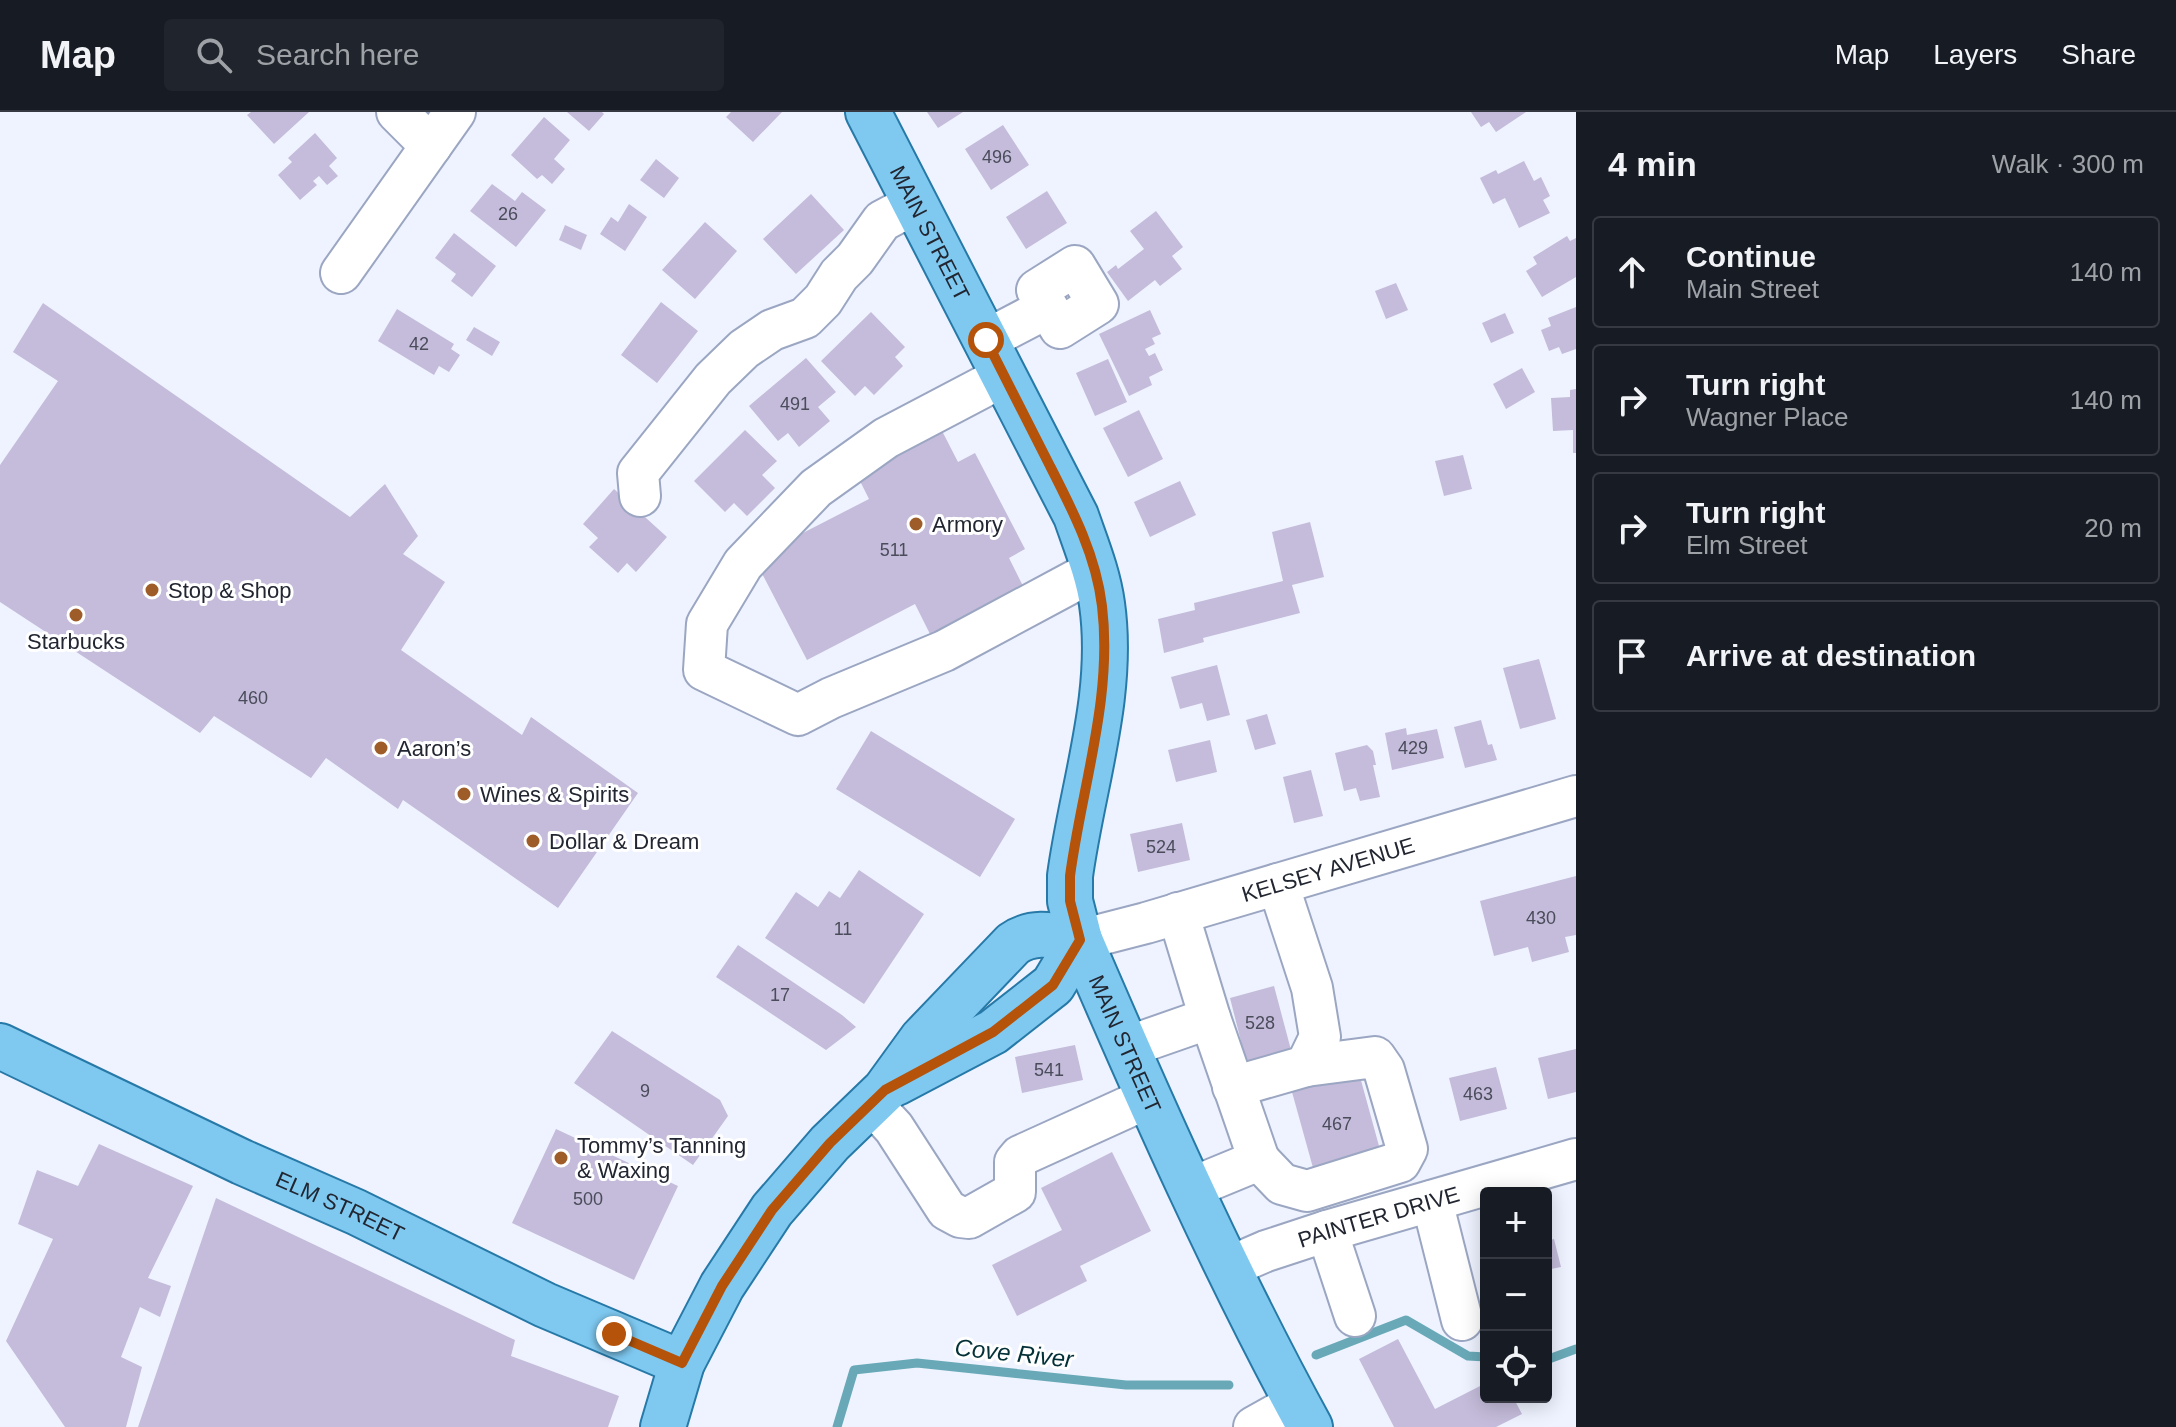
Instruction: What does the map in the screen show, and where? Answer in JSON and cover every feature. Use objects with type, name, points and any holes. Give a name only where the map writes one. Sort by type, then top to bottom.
[{"type":"main road","name":"MAIN STREET","points":[[868,112],[1076,516],[1095,570],[1102,605],[1104,653],[1101,708],[1070,876],[1070,901],[1080,940],[1127,1047],[1191,1188],[1303,1415]]},
{"type":"main road","points":[[663,1427],[682,1363],[722,1286],[772,1210],[830,1143],[878,1097],[922,1039],[1013,944],[1023,937],[1036,934],[1080,940]]},
{"type":"main road","name":"ELM STREET","points":[[0,1046],[242,1162],[356,1212],[545,1305],[682,1363]]},
{"type":"street","points":[[397,112],[431,146]]},
{"type":"street","points":[[341,273],[455,112]]},
{"type":"street","points":[[640,496],[638,473],[713,379],[744,349],[772,330],[805,318],[823,300],[882,221],[916,203]]},
{"type":"street","points":[[1047,308],[995,358],[816,488],[743,564],[707,624],[704,670],[798,715],[944,651],[1095,570]]},
{"type":"street","name":"KELSEY AVENUE","points":[[1080,940],[1576,796]]},
{"type":"street","points":[[1278,884],[1312,988],[1320,1037],[1306,1066]]},
{"type":"street","points":[[1178,913],[1210,1018],[1233,1087],[1259,1160],[1282,1184],[1307,1191],[1400,1162],[1407,1149],[1384,1070],[1375,1057],[1306,1066],[1233,1087]]},
{"type":"street","points":[[1127,1047],[1210,1018]]},
{"type":"street","points":[[878,1097],[894,1128],[947,1210],[969,1218],[1015,1192],[1015,1162],[1020,1156],[1150,1097]]},
{"type":"street","name":"PAINTER DRIVE","points":[[1229,1267],[1327,1231],[1576,1159]]},
{"type":"street","points":[[1191,1188],[1259,1160]]},
{"type":"street","points":[[1432,1201],[1462,1320]]},
{"type":"street","points":[[1327,1231],[1355,1316]]},
{"type":"street","points":[[1254,1427],[1303,1415]]},
{"type":"building","points":[[251,112],[309,112],[274,144],[247,115]]},
{"type":"building","points":[[567,112],[602,112],[604,114],[589,131]]},
{"type":"building","points":[[731,112],[782,112],[753,142],[726,117]]},
{"type":"building","points":[[927,112],[963,112],[938,128]]},
{"type":"building","points":[[1471,112],[1526,112],[1496,132],[1489,122],[1481,127]]},
{"type":"building","points":[[544,117],[570,140],[554,159],[565,169],[552,184],[542,175],[537,179],[511,155]]},
{"type":"building","points":[[1003,125],[1029,165],[991,190],[965,149]]},
{"type":"building","points":[[315,133],[337,158],[329,166],[338,176],[327,185],[319,176],[313,181],[317,185],[300,200],[278,175],[292,162],[288,158]]},
{"type":"building","points":[[656,159],[679,178],[664,198],[640,180]]},
{"type":"building","points":[[1524,161],[1534,181],[1541,177],[1550,196],[1543,200],[1550,213],[1519,228],[1505,198],[1493,204],[1480,178],[1496,170],[1498,174]]},
{"type":"building","points":[[492,184],[515,201],[522,192],[546,210],[516,247],[470,211]]},
{"type":"building","points":[[1047,191],[1067,223],[1026,249],[1006,217]]},
{"type":"building","points":[[811,194],[844,230],[796,274],[763,239]]},
{"type":"building","points":[[629,204],[647,217],[625,251],[600,234],[611,217],[618,222]]},
{"type":"building","points":[[1156,211],[1183,247],[1172,256],[1182,269],[1160,286],[1155,280],[1128,301],[1107,272],[1116,265],[1118,269],[1144,249],[1130,231]]},
{"type":"building","points":[[705,222],[737,251],[695,299],[662,270]]},
{"type":"building","points":[[565,225],[587,235],[581,250],[559,240]]},
{"type":"building","points":[[454,233],[496,266],[472,297],[451,281],[456,274],[435,258]]},
{"type":"building","points":[[1567,236],[1570,241],[1576,238],[1576,277],[1542,297],[1526,271],[1537,264],[1533,257]]},
{"type":"building","points":[[1396,283],[1408,310],[1386,319],[1375,291]]},
{"type":"building","points":[[661,302],[698,331],[657,383],[621,355]]},
{"type":"building","points":[[43,303],[350,517],[385,484],[418,536],[403,554],[445,582],[401,650],[522,735],[531,717],[638,793],[558,908],[403,800],[398,809],[326,758],[311,778],[214,716],[200,733],[0,602],[0,465],[58,381],[13,352]]},
{"type":"building","points":[[1576,307],[1576,349],[1562,354],[1559,347],[1549,351],[1541,330],[1551,326],[1548,318]]},
{"type":"building","points":[[397,309],[454,344],[451,349],[460,355],[449,372],[439,366],[434,375],[378,341]]},
{"type":"building","points":[[1150,310],[1161,334],[1152,338],[1155,344],[1145,349],[1149,356],[1155,353],[1163,370],[1149,377],[1152,385],[1129,396],[1099,334]]},
{"type":"building","points":[[871,312],[905,347],[895,357],[903,366],[874,395],[865,386],[855,396],[821,361]]},
{"type":"building","points":[[1505,313],[1514,333],[1491,343],[1482,323]]},
{"type":"building","points":[[474,327],[500,342],[492,356],[466,340]]},
{"type":"building","points":[[806,358],[836,392],[818,407],[830,421],[799,447],[788,433],[778,441],[749,406]]},
{"type":"building","points":[[1108,359],[1127,402],[1095,416],[1076,373]]},
{"type":"building","points":[[1522,368],[1535,392],[1506,409],[1493,384]]},
{"type":"building","points":[[1576,389],[1576,453],[1573,453],[1573,430],[1553,431],[1551,398],[1570,397],[1570,390]]},
{"type":"building","points":[[1139,410],[1163,459],[1128,477],[1103,428]]},
{"type":"building","name":"Armory","points":[[940,427],[958,462],[975,453],[1025,549],[1009,558],[1023,586],[930,634],[915,604],[807,660],[754,558],[869,499],[855,471]]},
{"type":"building","points":[[745,430],[777,461],[762,475],[775,488],[747,516],[734,503],[725,512],[694,481]]},
{"type":"building","points":[[1463,455],[1472,489],[1444,496],[1435,461]]},
{"type":"building","points":[[1180,481],[1196,515],[1150,537],[1134,502]]},
{"type":"building","points":[[614,489],[667,537],[636,572],[627,563],[618,573],[589,547],[598,538],[583,524]]},
{"type":"building","points":[[1310,522],[1324,577],[1292,585],[1300,613],[1203,638],[1204,642],[1164,653],[1158,619],[1195,610],[1194,603],[1283,581],[1272,532]]},
{"type":"building","points":[[1539,659],[1556,719],[1520,729],[1503,668]]},
{"type":"building","points":[[1217,665],[1230,715],[1207,721],[1202,703],[1180,709],[1171,677]]},
{"type":"building","points":[[1267,714],[1276,744],[1255,750],[1246,720]]},
{"type":"building","points":[[1481,720],[1488,745],[1492,744],[1497,760],[1465,768],[1454,727]]},
{"type":"building","points":[[1406,728],[1407,735],[1437,729],[1444,758],[1392,770],[1385,733]]},
{"type":"building","points":[[871,731],[1015,819],[980,877],[836,789]]},
{"type":"building","points":[[1210,740],[1217,772],[1176,782],[1168,750]]},
{"type":"building","points":[[1367,745],[1373,751],[1380,797],[1360,801],[1356,788],[1344,791],[1335,753]]},
{"type":"building","points":[[1311,770],[1323,816],[1294,823],[1283,777]]},
{"type":"building","points":[[1182,823],[1190,860],[1138,872],[1130,834]]},
{"type":"building","points":[[859,870],[924,914],[864,1004],[765,938],[796,892],[818,907],[829,891],[840,898]]},
{"type":"building","points":[[1576,876],[1576,935],[1565,937],[1569,952],[1532,962],[1528,947],[1494,956],[1480,901]]},
{"type":"building","points":[[738,945],[856,1027],[826,1050],[716,977]]},
{"type":"building","points":[[1274,986],[1291,1050],[1246,1061],[1230,998]]},
{"type":"building","points":[[612,1031],[720,1100],[728,1116],[693,1165],[574,1083]]},
{"type":"building","points":[[1075,1045],[1083,1080],[1022,1093],[1015,1057]]},
{"type":"building","points":[[1576,1049],[1576,1092],[1548,1099],[1538,1058]]},
{"type":"building","points":[[1496,1067],[1507,1109],[1460,1121],[1449,1078]]},
{"type":"building","points":[[1359,1073],[1382,1157],[1315,1175],[1292,1092]]},
{"type":"building","points":[[556,1129],[678,1186],[634,1280],[512,1223]]},
{"type":"building","points":[[99,1144],[193,1186],[148,1278],[171,1286],[160,1317],[140,1307],[121,1357],[142,1367],[126,1427],[65,1427],[6,1341],[53,1239],[18,1224],[37,1170],[78,1186]]},
{"type":"building","points":[[1112,1152],[1151,1231],[1080,1266],[1087,1281],[1017,1316],[992,1265],[1062,1230],[1041,1188]]},
{"type":"building","points":[[216,1198],[515,1340],[511,1356],[619,1396],[608,1427],[138,1427]]},
{"type":"building","points":[[1552,1240],[1561,1267],[1552,1269],[1552,1259]]},
{"type":"building","points":[[1398,1339],[1435,1409],[1480,1386],[1480,1403],[1516,1403],[1522,1414],[1496,1427],[1394,1427],[1359,1359]]},
{"type":"waterway","name":"Cove River","points":[[1316,1355],[1406,1320],[1468,1356],[1480,1357]]},
{"type":"waterway","name":"Cove River","points":[[1552,1358],[1576,1349]]},
{"type":"waterway","name":"Cove River","points":[[837,1427],[854,1370],[917,1363],[1126,1385],[1229,1385]]},
{"type":"place","name":"Armory","points":[[916,524]]},
{"type":"place","name":"Stop & Shop","points":[[152,590]]},
{"type":"place","name":"Starbucks","points":[[76,615]]},
{"type":"place","name":"Aaron’s","points":[[381,748]]},
{"type":"place","name":"Wines & Spirits","points":[[464,794]]},
{"type":"place","name":"Dollar & Dream","points":[[533,841]]},
{"type":"place","name":"Tommy’s Tanning & Waxing","points":[[561,1158]]},
{"type":"route","points":[[614,1334],[682,1363],[722,1286],[772,1210],[830,1143],[885,1090],[993,1032],[1053,985],[1080,940],[1070,901],[1070,876],[1101,708],[1104,653],[1102,605],[1092,560],[1076,516],[986,340]]}]
